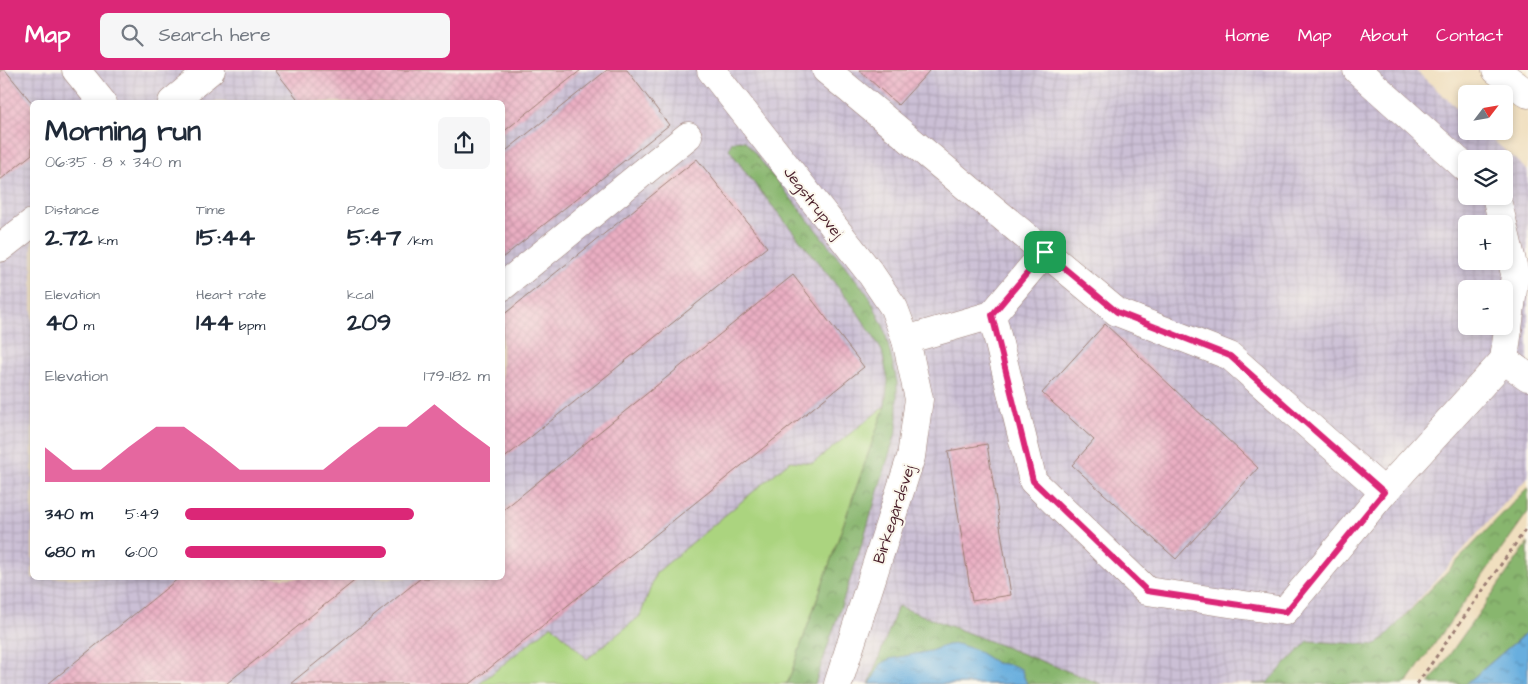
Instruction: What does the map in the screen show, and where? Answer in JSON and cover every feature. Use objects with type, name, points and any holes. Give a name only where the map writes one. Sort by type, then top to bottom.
[{"type":"street","points":[[76,70],[100,100]]},
{"type":"street","points":[[177,100],[210,70]]},
{"type":"street","points":[[826,70],[1117,312],[1230,356],[1384,492]]},
{"type":"street","points":[[1358,70],[1458,161]]},
{"type":"street","points":[[1496,70],[1528,94]]},
{"type":"street","name":"Jegstrupvej","points":[[713,71],[871,274],[894,308],[906,340]]},
{"type":"street","points":[[505,285],[688,136]]},
{"type":"street","points":[[0,248],[30,225]]},
{"type":"street","points":[[906,340],[992,315],[1045,252]]},
{"type":"street","points":[[992,315],[1033,481],[1147,591],[1286,612],[1384,492],[1504,360],[1515,274],[1513,266]]},
{"type":"street","name":"Birkegårdsvej","points":[[838,684],[911,456],[919,400],[906,340]]},
{"type":"street","points":[[1504,360],[1528,377]]},
{"type":"path","points":[[1417,684],[1528,526]]},
{"type":"shaded area","points":[[0,70],[1415,70],[1458,109],[1458,140],[1493,140],[1504,150],[1458,150],[1458,205],[1513,205],[1513,158],[1528,171],[1528,477],[1377,646],[1308,641],[1267,683],[1101,684],[898,606],[869,684],[0,684]]},
{"type":"green space","points":[[745,141],[869,296],[884,328],[897,382],[897,429],[860,550],[815,684],[785,684],[788,682],[885,406],[888,380],[882,351],[854,307],[749,177],[729,149],[732,142]]},
{"type":"green space","points":[[885,406],[788,682],[785,684],[479,684],[552,625],[587,659],[640,616],[656,573],[790,461],[813,463]]},
{"type":"green space","points":[[1528,487],[1528,512],[1409,680],[1404,684],[1252,684],[1267,683],[1308,641],[1377,645]]},
{"type":"green space","points":[[1528,543],[1528,631],[1466,684],[1429,684]]},
{"type":"green space","points":[[898,606],[1101,684],[869,684]]},
{"type":"water","points":[[1528,631],[1528,684],[1466,684]]},
{"type":"water","points":[[957,644],[974,649],[996,663],[1012,665],[1021,669],[1027,684],[870,684],[881,664],[890,659]]},
{"type":"building","points":[[0,70],[5,70],[30,101],[30,156],[0,180]]},
{"type":"building","points":[[275,70],[581,70],[505,131],[505,100],[298,100]]},
{"type":"building","points":[[607,70],[627,70],[669,125],[505,256],[505,152]]},
{"type":"building","points":[[859,70],[930,70],[898,105]]},
{"type":"building","points":[[697,159],[767,247],[505,458],[505,314]]},
{"type":"building","points":[[793,275],[864,367],[470,684],[290,684],[419,580],[505,580],[505,509]]},
{"type":"building","points":[[1105,324],[1258,468],[1176,559],[1072,465],[1094,440],[1042,393]]},
{"type":"building","points":[[987,444],[1011,595],[972,601],[948,451]]},
{"type":"building","points":[[177,580],[356,580],[226,684],[48,684]]},
{"type":"route","points":[[1045,252],[1117,312],[1230,356],[1384,492],[1286,612],[1147,591],[1033,481],[992,315],[1045,252]]}]
